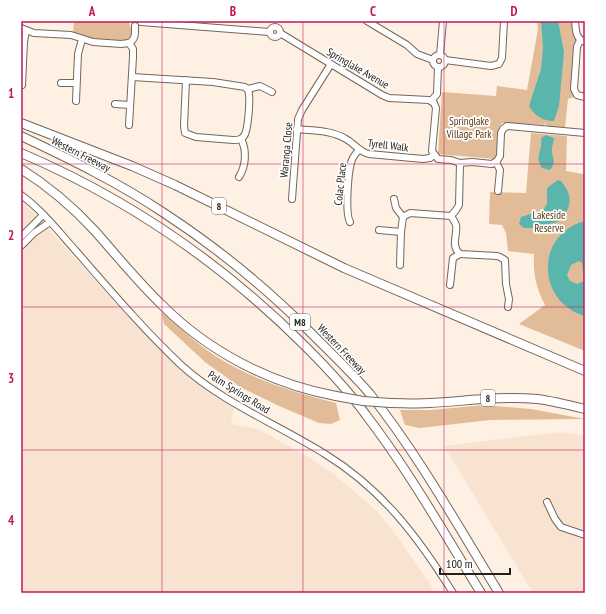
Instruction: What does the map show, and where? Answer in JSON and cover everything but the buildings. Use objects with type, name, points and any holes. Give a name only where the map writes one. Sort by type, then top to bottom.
[{"type":"highway","name":"8","points":[[21,123],[120,161],[175,185],[344,268],[567,363],[585,369]]},
{"type":"highway","name":"Western Freeway","points":[[21,136],[72,160],[164,213],[204,241],[252,278],[297,319],[369,393],[422,467],[499,593]]},
{"type":"highway","name":"M8","points":[[21,153],[56,168],[112,197],[178,238],[224,273],[285,326],[350,394],[399,459],[481,593]]},
{"type":"highway","name":"8","points":[[21,169],[46,186],[80,216],[163,306],[196,335],[215,348],[258,372],[309,390],[363,401],[429,403],[502,398],[536,399],[585,408]]},
{"type":"street","points":[[22,85],[21,67],[24,29],[37,33],[70,35],[93,42],[121,44],[129,43],[135,36],[135,26],[131,24],[131,21]]},
{"type":"street","points":[[367,21],[407,45],[418,54],[433,60],[435,66],[438,67],[437,94],[431,101],[434,103],[436,108],[432,151],[438,159],[451,160],[460,163],[472,162],[490,164],[496,162],[501,154],[501,133],[507,126],[585,133]]},
{"type":"street","points":[[440,55],[443,21]]},
{"type":"street","points":[[440,55],[445,60],[491,66],[499,64],[502,58],[504,21]]},
{"type":"street","points":[[575,21],[577,36],[583,41],[577,46],[574,89],[577,95],[585,97]]},
{"type":"street","points":[[135,26],[139,25],[141,22],[269,32],[273,36],[277,36],[280,34],[278,24],[272,27],[269,32]]},
{"type":"street","name":"Springlake Avenue","points":[[280,34],[386,97],[431,101]]},
{"type":"street","points":[[76,101],[79,46],[82,39]]},
{"type":"street","points":[[129,43],[133,52],[129,125]]},
{"type":"street","points":[[433,60],[436,56],[440,55]]},
{"type":"street","points":[[438,67],[444,65],[445,60]]},
{"type":"street","name":"Waranga Close","points":[[292,199],[297,129],[300,114],[331,64]]},
{"type":"street","points":[[132,77],[186,80],[242,86],[248,89],[260,86],[272,92]]},
{"type":"street","points":[[186,80],[185,133],[196,137],[233,140],[241,139],[245,135],[247,129],[248,89]]},
{"type":"street","points":[[61,82],[76,83]]},
{"type":"street","points":[[115,104],[130,105]]},
{"type":"street","name":"Tyrell Walk","points":[[297,129],[334,134],[350,142],[362,153],[400,158],[423,159],[430,158],[434,155]]},
{"type":"street","points":[[239,177],[243,170],[245,152],[245,146],[241,139]]},
{"type":"street","name":"Colac Place","points":[[350,222],[347,211],[350,165],[353,157],[359,150]]},
{"type":"street","points":[[496,162],[500,170],[498,191]]},
{"type":"street","points":[[451,216],[459,205],[460,163]]},
{"type":"street","name":"Palm Springs Road","points":[[21,195],[50,222],[150,334],[182,365],[233,403],[326,455],[344,467],[376,493],[401,518],[453,593]]},
{"type":"street","points":[[394,199],[396,208],[404,217]]},
{"type":"street","points":[[400,265],[401,232],[404,217],[410,213],[451,216]]},
{"type":"street","points":[[21,237],[43,215]]},
{"type":"street","points":[[451,216],[456,224],[455,246],[460,254]]},
{"type":"street","points":[[21,246],[34,233],[50,222]]},
{"type":"street","points":[[379,230],[401,232]]},
{"type":"street","points":[[450,285],[454,258],[460,254],[500,257],[506,260],[506,284],[509,299],[508,307]]},
{"type":"street","points":[[547,502],[555,519],[562,527],[585,535]]},
{"type":"shaded area","points":[[21,202],[29,208],[135,324],[181,371],[211,394],[234,408],[231,424],[258,429],[305,455],[335,475],[378,512],[432,587],[432,593],[21,593]]},
{"type":"shaded area","points":[[561,432],[585,436],[585,593],[533,593],[444,446]]},
{"type":"green space","points":[[74,21],[129,21],[131,35],[125,41],[89,39],[73,33]]},
{"type":"green space","name":"Springlake Village Park","points":[[537,21],[572,21],[576,39],[572,91],[574,97],[568,99],[565,128],[548,127],[544,122],[545,125],[502,123],[498,131],[495,159],[438,154],[442,92],[496,96],[497,86],[527,90],[538,29]]},
{"type":"green space","name":"Lakeside Reserve","points":[[531,133],[567,136],[566,171],[583,174],[585,173],[585,351],[519,324],[545,305],[539,293],[536,281],[534,254],[508,251],[506,233],[502,225],[489,224],[490,192],[526,193]]},
{"type":"green space","points":[[162,312],[191,338],[222,360],[235,367],[277,386],[336,403],[340,420],[331,424],[319,423],[240,387],[205,362],[164,324]]},
{"type":"green space","points":[[484,405],[531,409],[585,419],[490,420],[420,428],[405,425],[400,410],[431,410]]},
{"type":"water","points":[[541,21],[558,21],[564,52],[559,106],[554,121],[546,120],[540,117],[534,113],[529,106],[541,69],[543,47]]},
{"type":"water","points":[[546,135],[554,138],[552,152],[554,164],[550,170],[542,168],[539,160],[541,138]]},
{"type":"water","points":[[558,180],[561,181],[568,191],[570,201],[561,221],[532,228],[524,228],[519,224],[521,217],[543,210],[547,204],[547,188]]},
{"type":"water","points":[[585,221],[585,316],[569,308],[557,297],[550,283],[548,268],[550,253],[557,239],[569,228]],"holes":[[[579,261],[582,263],[584,281],[577,284],[570,281],[567,275],[571,265]]]}]
